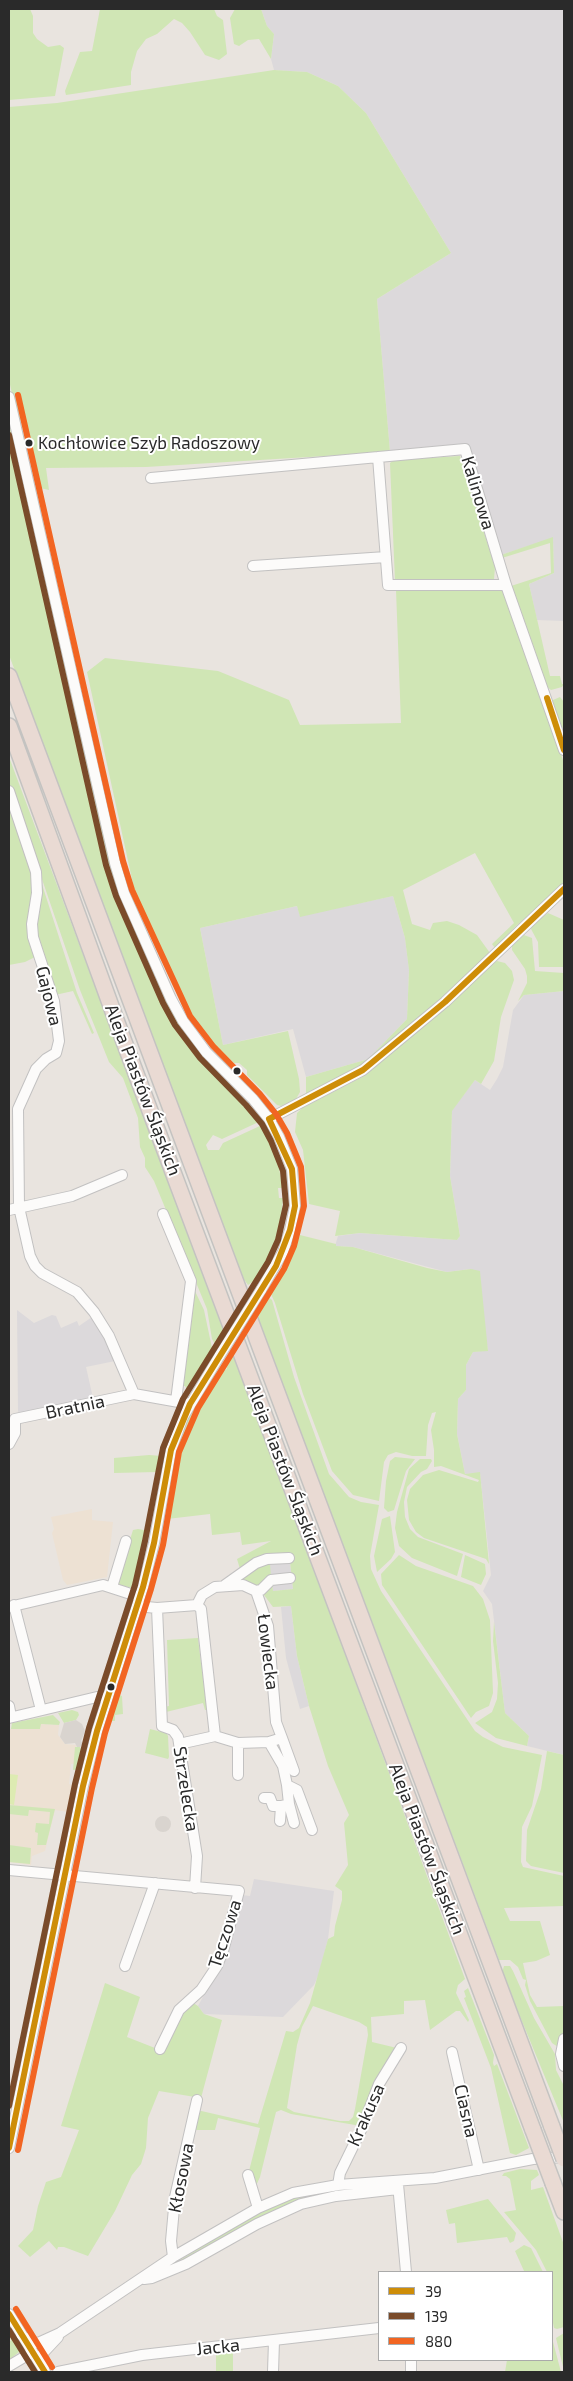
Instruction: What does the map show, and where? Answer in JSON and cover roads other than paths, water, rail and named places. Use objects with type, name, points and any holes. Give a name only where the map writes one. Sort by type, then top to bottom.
[{"type":"highway","name":"Aleja Piastów Śląskich","points":[[9,676],[564,2158]]},
{"type":"highway","name":"Aleja Piastów Śląskich","points":[[9,726],[123,1039],[564,2212]]},
{"type":"street","points":[[9,397],[115,863],[124,893],[182,1021],[206,1052],[253,1099],[269,1119],[282,1143],[292,1169],[294,1206],[283,1252],[190,1404],[168,1460],[154,1543],[138,1602],[89,1760],[14,2099],[9,2148]]},
{"type":"street","name":"Kalinowa","points":[[151,478],[465,449],[506,585],[564,750]]},
{"type":"street","points":[[378,457],[388,585],[506,585]]},
{"type":"street","points":[[253,566],[386,557]]},
{"type":"street","name":"Gajowa","points":[[9,791],[36,872],[37,892],[32,924],[33,936],[54,1001],[59,1041],[56,1053],[46,1058],[36,1069],[18,1109],[19,1206],[30,1256],[35,1266],[42,1273],[77,1292],[94,1312],[109,1336],[134,1394]]},
{"type":"street","points":[[269,1119],[363,1070],[445,1002],[564,889]]},
{"type":"street","points":[[9,1210],[19,1206],[72,1196],[122,1175]]},
{"type":"street","points":[[164,1214],[191,1282],[176,1401]]},
{"type":"street","points":[[134,1394],[190,1404]]},
{"type":"street","name":"Bratnia","points":[[9,1444],[15,1433],[15,1419],[134,1394]]},
{"type":"street","points":[[112,1587],[126,1541]]},
{"type":"street","points":[[224,1586],[256,1563],[267,1559],[288,1558]]},
{"type":"street","points":[[256,1591],[261,1590],[271,1580],[290,1578]]},
{"type":"street","name":"Łowiecka","points":[[197,1605],[202,1595],[215,1588],[243,1585],[256,1591],[268,1626],[276,1722],[282,1738]]},
{"type":"street","points":[[41,1710],[11,1606],[96,1586],[112,1587],[138,1602],[157,1608],[197,1605],[203,1614],[215,1736]]},
{"type":"street","name":"Strzelecka","points":[[157,1608],[162,1726],[176,1733],[179,1744],[197,1856],[195,1888]]},
{"type":"street","points":[[9,1706],[10,1717],[97,1697],[107,1698]]},
{"type":"street","points":[[179,1744],[215,1736],[238,1743],[269,1742],[282,1738],[294,1771]]},
{"type":"street","points":[[269,1742],[283,1766],[287,1785],[285,1806],[280,1821]]},
{"type":"street","points":[[238,1743],[238,1775]]},
{"type":"street","points":[[287,1785],[298,1790],[312,1830]]},
{"type":"street","points":[[264,1798],[270,1798],[273,1806],[285,1806]]},
{"type":"street","points":[[285,1806],[294,1823]]},
{"type":"street","points":[[9,1870],[195,1888]]},
{"type":"street","points":[[125,1966],[155,1884]]},
{"type":"street","name":"Tęczowa","points":[[160,2049],[179,2010],[210,1980],[217,1966],[239,1891],[195,1888]]},
{"type":"street","points":[[564,2039],[561,2054],[564,2066]]},
{"type":"street","name":"Krakusa","points":[[338,2185],[340,2173],[362,2128],[379,2084],[401,2048]]},
{"type":"street","name":"Ciasna","points":[[452,2052],[479,2170]]},
{"type":"street","name":"Kłosowa","points":[[173,2258],[172,2241],[175,2197],[197,2100]]},
{"type":"street","points":[[140,2279],[152,2278],[186,2264],[270,2216],[301,2204],[540,2158],[564,2158]]},
{"type":"street","points":[[248,2175],[258,2208]]},
{"type":"street","points":[[21,2335],[32,2342],[38,2343],[60,2334],[173,2258],[258,2208],[292,2193],[338,2185],[398,2185]]},
{"type":"street","points":[[398,2185],[406,2271]]},
{"type":"street","points":[[9,2314],[31,2353],[45,2372]]},
{"type":"street","name":"Jacka","points":[[58,2372],[142,2355],[378,2328]]},
{"type":"street","points":[[45,2372],[43,2354],[60,2334]]},
{"type":"street","points":[[274,2341],[274,2372]]},
{"type":"street","points":[[9,2366],[31,2353]]},
{"type":"place","name":"Kochłowice Szyb Radoszowy","points":[[29,443]]}]
